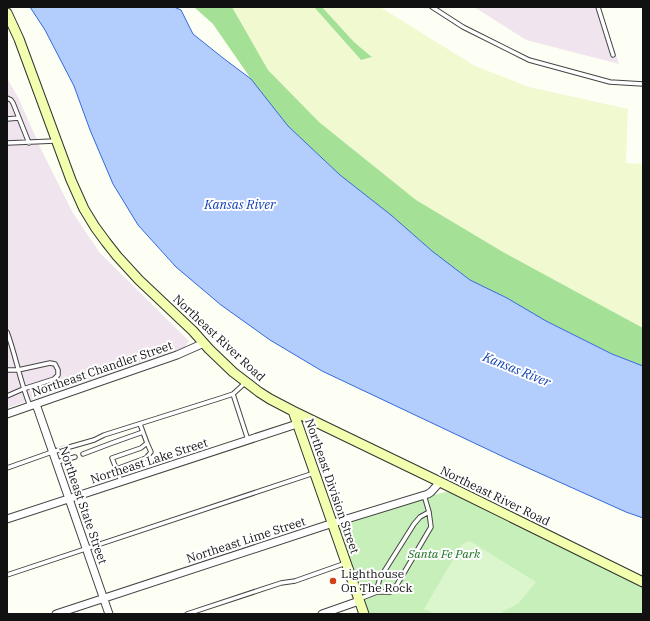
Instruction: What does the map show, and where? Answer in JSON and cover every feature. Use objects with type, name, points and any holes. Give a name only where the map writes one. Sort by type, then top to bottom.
[{"type":"street","name":"Northeast River Road","points":[[7,13],[19,39],[77,196],[95,227],[117,256],[139,280],[193,331],[233,372],[270,400],[643,582]]},
{"type":"street","name":"Northeast Chandler Street","points":[[7,414],[177,355],[204,343]]},
{"type":"street","name":"Northeast State Street","points":[[33,405],[56,462],[108,614]]},
{"type":"street","name":"Northeast Division Street","points":[[293,411],[364,614]]},
{"type":"street","name":"Northeast Lake Street","points":[[7,519],[297,424]]},
{"type":"street","name":"Northeast Lime Street","points":[[56,614],[332,524],[424,496],[431,492],[440,482]]},
{"type":"street","points":[[322,614],[359,600]]},
{"type":"lane","points":[[432,7],[463,27],[529,60],[610,82],[643,84]]},
{"type":"lane","points":[[598,7],[613,55]]},
{"type":"lane","points":[[7,98],[11,100],[29,142]]},
{"type":"lane","points":[[7,119],[19,118]]},
{"type":"lane","points":[[7,143],[56,141]]},
{"type":"lane","points":[[7,332],[23,389],[33,405]]},
{"type":"lane","points":[[7,370],[18,370],[50,364],[55,364],[58,370],[58,375],[54,379],[7,396]]},
{"type":"lane","points":[[7,468],[52,452],[94,440],[104,435],[233,394],[246,382]]},
{"type":"lane","points":[[233,394],[248,440]]},
{"type":"lane","points":[[117,471],[119,468],[146,458],[150,452],[140,424]]},
{"type":"lane","points":[[83,454],[143,432]]},
{"type":"lane","points":[[121,482],[112,458],[141,448],[147,443]]},
{"type":"lane","points":[[56,462],[75,457]]},
{"type":"lane","points":[[7,575],[314,473]]},
{"type":"lane","points":[[359,600],[377,592],[387,593],[396,588],[431,527],[429,512],[424,496]]},
{"type":"lane","points":[[377,592],[380,578],[414,524],[420,517],[429,512]]},
{"type":"lane","points":[[187,614],[346,563]]},
{"type":"shaded area","points":[[474,7],[600,7],[619,64],[526,40]]},
{"type":"shaded area","points":[[7,78],[19,99],[40,147],[73,213],[100,253],[189,341],[184,348],[7,408]]},
{"type":"green space","points":[[194,7],[232,7],[268,70],[319,122],[416,200],[503,252],[643,328],[643,366],[612,354],[546,321],[507,298],[470,280],[432,251],[391,215],[340,175],[288,126],[251,79],[213,24]]},
{"type":"green space","points":[[232,7],[314,7],[361,60],[372,56],[354,42],[322,7],[380,7],[475,66],[529,87],[628,109],[626,163],[643,164],[643,328],[503,252],[416,200],[319,122],[268,70]]},
{"type":"green space","points":[[314,7],[322,7],[354,42],[372,57],[361,60]]},
{"type":"green space","name":"Santa Fe Park","points":[[445,492],[455,493],[643,586],[643,614],[366,614],[339,529],[344,524],[415,500]]},
{"type":"green space","points":[[470,541],[536,582],[519,603],[499,614],[435,614],[424,609],[462,544]]},
{"type":"water","name":"Kansas River","points":[[30,7],[174,7],[181,10],[193,34],[251,79],[288,126],[340,175],[391,215],[432,251],[470,280],[507,298],[546,321],[612,354],[643,366],[643,518],[626,512],[508,459],[322,371],[270,340],[221,305],[176,267],[138,225],[113,184],[90,130],[74,86],[45,30]]},
{"type":"place","name":"Lighthouse On The Rock","points":[[333,581]]}]
